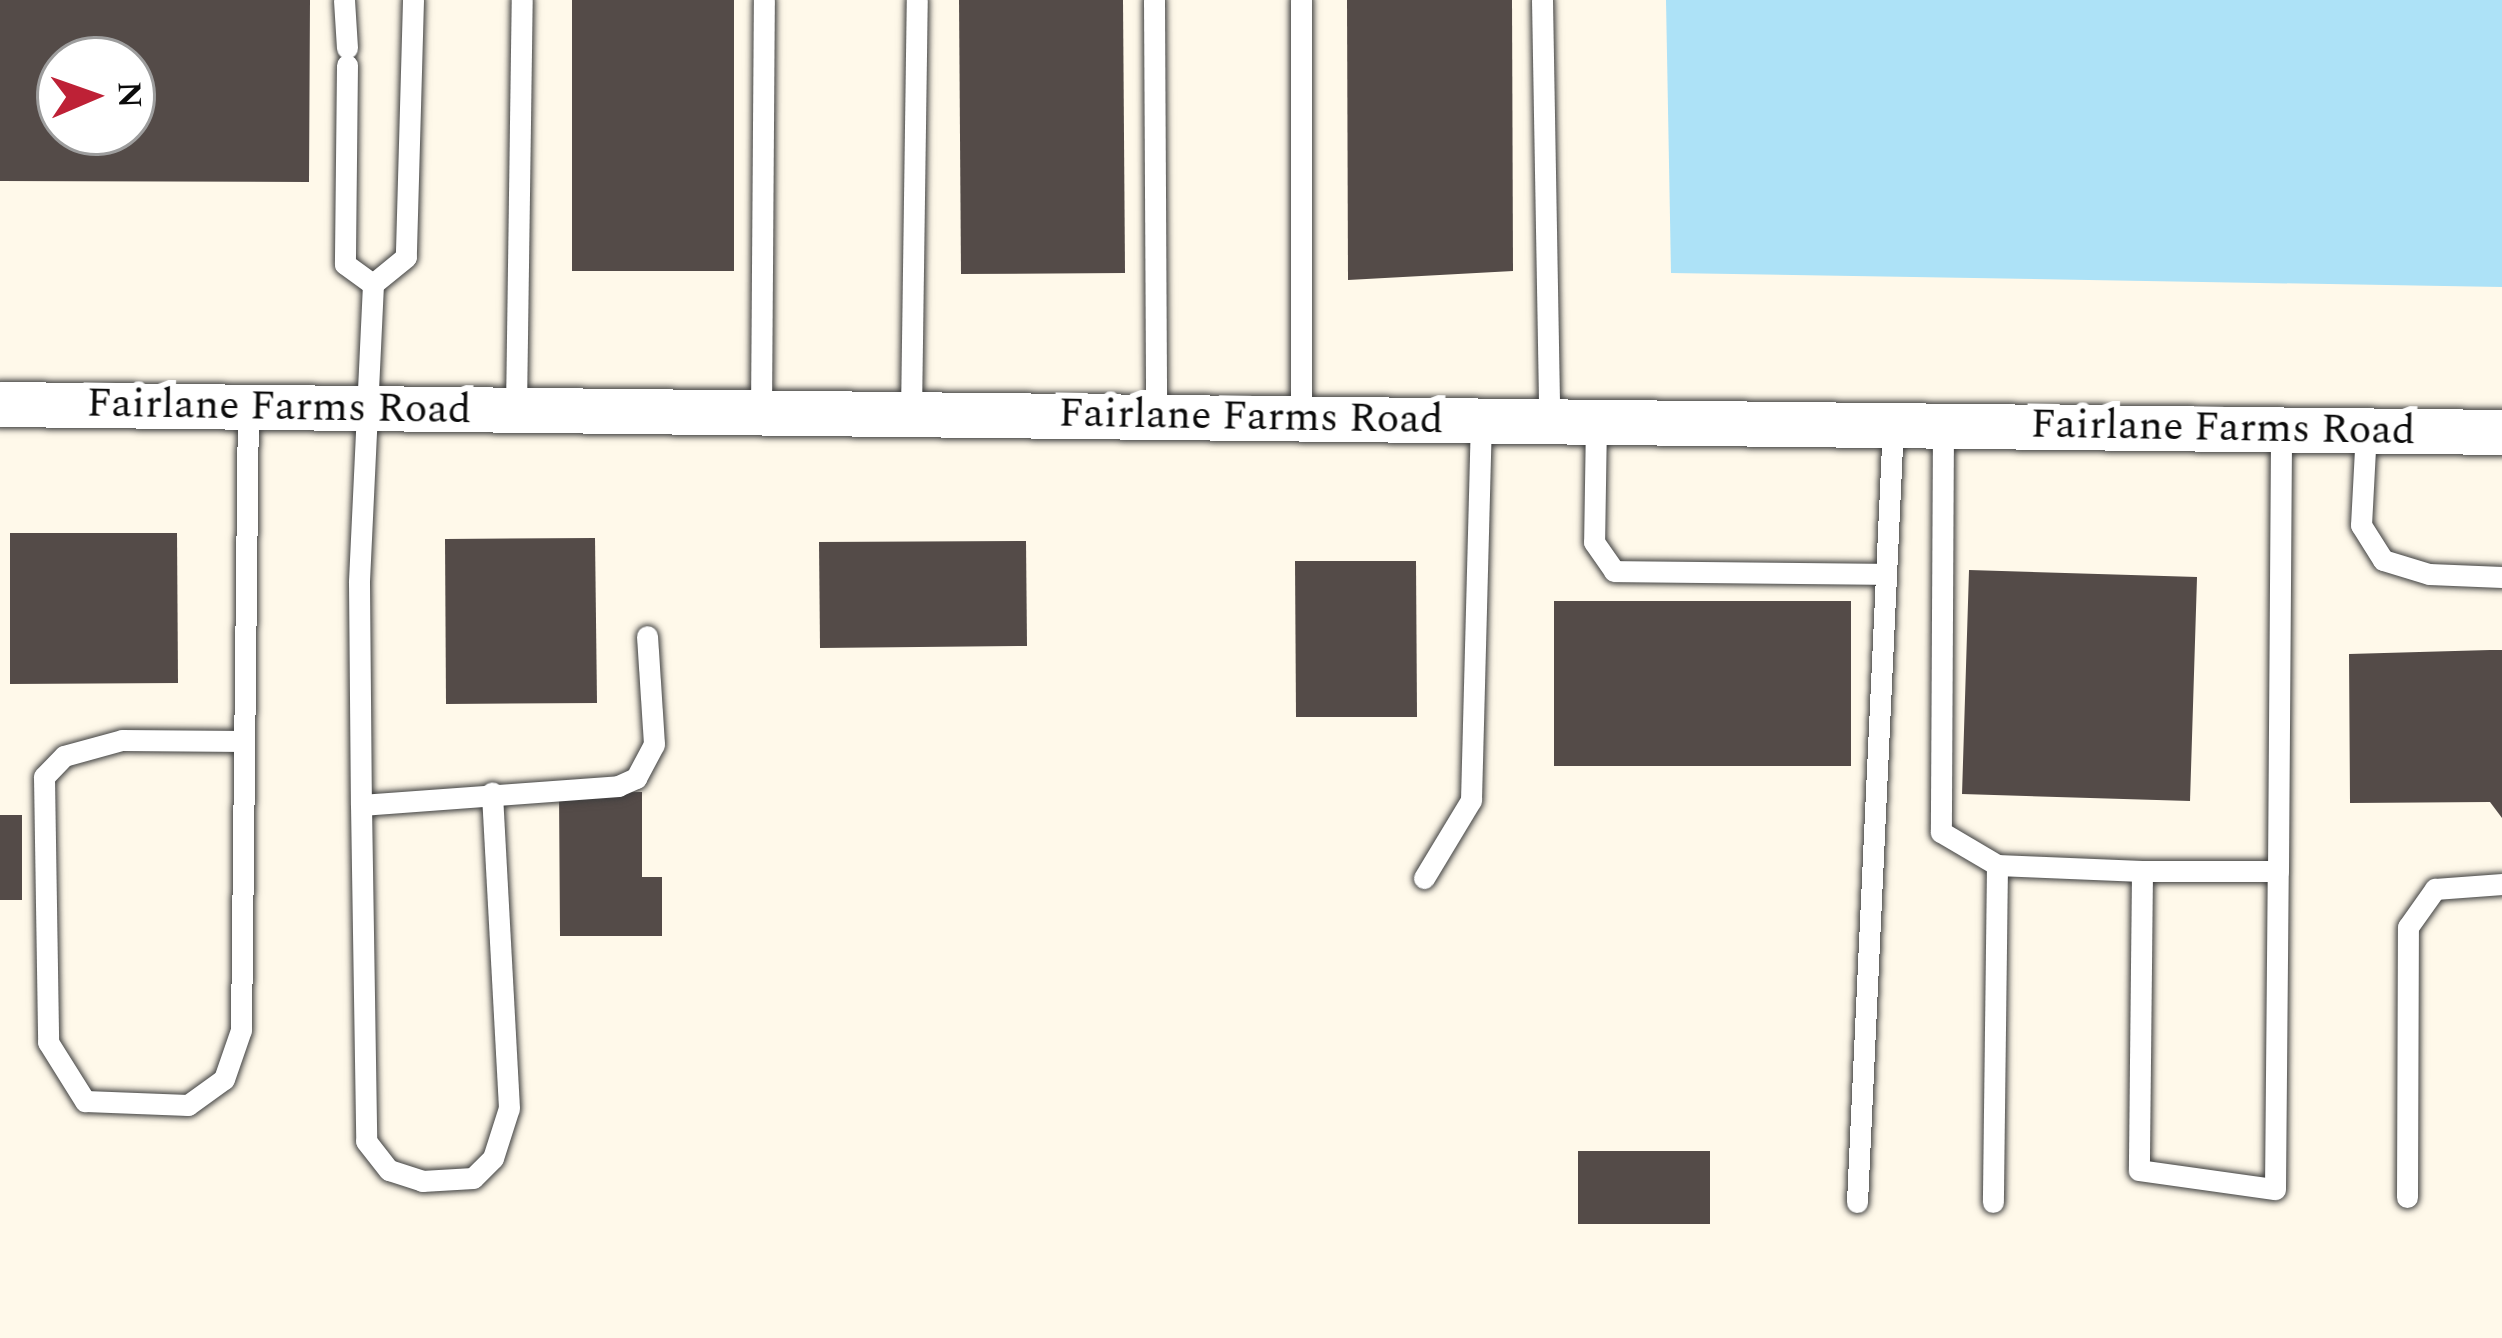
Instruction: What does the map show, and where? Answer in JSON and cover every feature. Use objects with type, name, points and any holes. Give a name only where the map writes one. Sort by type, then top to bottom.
[{"type":"street","name":"Fairlane Farms Road","points":[[0,404],[2502,432]]},
{"type":"lane","points":[[344,0],[345,264],[374,284]]},
{"type":"lane","points":[[412,0],[406,257],[374,284],[371,409],[358,583],[366,1141],[389,1170],[422,1181],[473,1178],[493,1158],[509,1108],[492,792]]},
{"type":"lane","points":[[515,409],[522,0]]},
{"type":"lane","points":[[761,412],[764,0]]},
{"type":"lane","points":[[911,413],[917,0]]},
{"type":"lane","points":[[1154,0],[1156,416]]},
{"type":"lane","points":[[1301,0],[1301,418]]},
{"type":"lane","points":[[1542,0],[1549,421]]},
{"type":"lane","points":[[244,741],[122,740],[64,756],[44,777],[48,1042],[85,1101],[188,1105],[224,1079],[241,1030],[248,406]]},
{"type":"lane","points":[[1424,878],[1472,800],[1481,420]]},
{"type":"lane","points":[[1596,421],[1594,542],[1614,571],[1886,574]]},
{"type":"lane","points":[[1857,1202],[1893,424]]},
{"type":"lane","points":[[1943,425],[1941,832],[1997,866],[2278,871]]},
{"type":"lane","points":[[2142,871],[2139,1171],[2275,1189],[2281,428]]},
{"type":"lane","points":[[2366,430],[2361,526],[2383,560],[2403,570],[2502,577]]},
{"type":"lane","points":[[361,806],[492,792],[618,787],[636,778],[654,744],[647,635]]},
{"type":"lane","points":[[1994,1202],[1997,866]]},
{"type":"lane","points":[[2407,1197],[2408,928],[2435,889],[2502,884]]},
{"type":"water","points":[[1666,0],[2502,0],[2502,287],[1671,273]]},
{"type":"building","points":[[0,0],[310,0],[309,182],[0,181]]},
{"type":"building","points":[[572,0],[734,0],[734,271],[572,271]]},
{"type":"building","points":[[959,0],[1123,0],[1125,273],[961,274]]},
{"type":"building","points":[[1347,0],[1512,0],[1513,271],[1348,280]]},
{"type":"building","points":[[10,533],[177,533],[178,683],[10,684]]},
{"type":"building","points":[[595,538],[597,703],[446,704],[445,539]]},
{"type":"building","points":[[1026,541],[1027,646],[820,648],[819,542]]},
{"type":"building","points":[[1295,561],[1416,561],[1417,717],[1296,717]]},
{"type":"building","points":[[1969,570],[2197,577],[2190,801],[1962,794]]},
{"type":"building","points":[[1554,601],[1851,601],[1851,766],[1554,766]]},
{"type":"building","points":[[2502,650],[2502,818],[2490,802],[2350,803],[2349,654]]},
{"type":"building","points":[[642,792],[642,877],[662,877],[662,936],[560,936],[559,793]]},
{"type":"building","points":[[0,815],[22,815],[22,900],[0,900]]},
{"type":"building","points":[[1578,1151],[1710,1151],[1710,1224],[1578,1224]]}]
